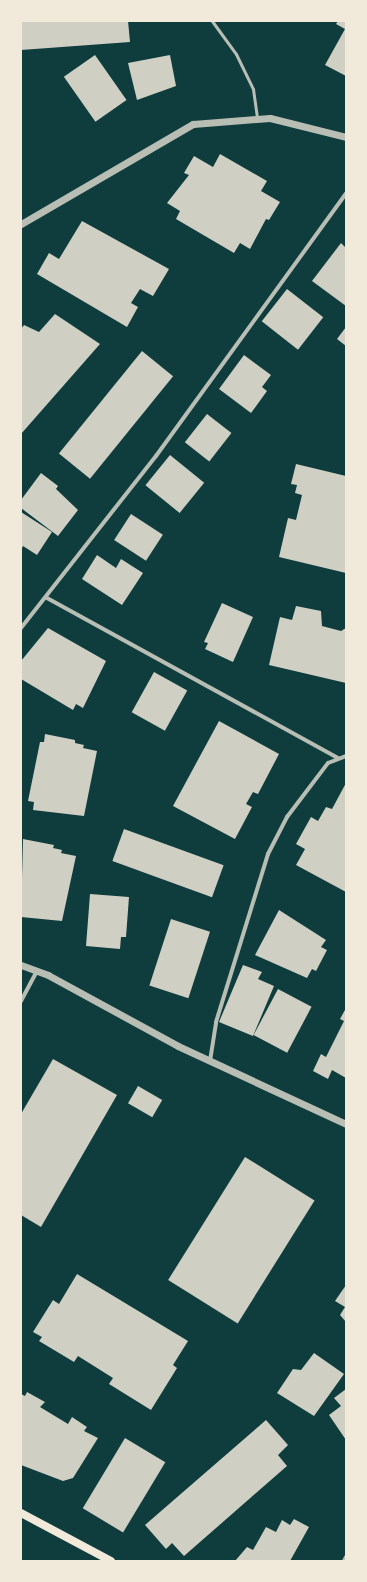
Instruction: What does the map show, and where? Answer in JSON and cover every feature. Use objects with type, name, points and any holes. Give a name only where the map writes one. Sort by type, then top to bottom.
[{"type":"main road","points":[[21,1513],[111,1561]]},
{"type":"street","points":[[21,224],[193,124],[270,118],[346,137]]},
{"type":"street","points":[[21,628],[47,598],[344,200],[346,194]]},
{"type":"street","points":[[47,598],[338,758]]},
{"type":"street","points":[[210,1060],[216,1022],[268,854],[287,816],[328,763],[346,756]]},
{"type":"street","points":[[21,965],[37,971],[210,1060],[346,1124]]},
{"type":"street","points":[[21,1001],[37,971]]},
{"type":"street","points":[[344,1561],[346,1557]]},
{"type":"lane","points":[[212,21],[236,54],[253,89],[258,118]]},
{"type":"building","points":[[21,21],[128,21],[130,42],[21,50]]},
{"type":"building","points":[[338,21],[346,21],[346,76],[325,65],[345,29],[336,24]]},
{"type":"building","points":[[95,55],[127,100],[95,122],[64,77]]},
{"type":"building","points":[[170,55],[176,86],[137,100],[128,63]]},
{"type":"building","points":[[220,154],[267,181],[261,191],[280,202],[269,220],[266,219],[250,249],[240,243],[234,253],[176,219],[180,211],[167,203],[189,175],[184,173],[194,156],[213,167]]},
{"type":"building","points":[[82,221],[169,269],[153,296],[140,289],[131,303],[138,307],[127,327],[37,274],[49,253],[59,259]]},
{"type":"building","points":[[341,243],[346,248],[346,306],[312,281]]},
{"type":"building","points":[[287,289],[323,317],[298,350],[262,321]]},
{"type":"building","points":[[55,314],[100,344],[21,434],[21,329],[24,325],[39,332]]},
{"type":"building","points":[[346,327],[346,346],[337,339]]},
{"type":"building","points":[[142,351],[173,376],[90,479],[59,454]]},
{"type":"building","points":[[244,355],[271,375],[262,387],[267,391],[251,413],[219,389]]},
{"type":"building","points":[[207,414],[231,433],[209,461],[185,442]]},
{"type":"building","points":[[170,455],[204,483],[180,513],[145,485]]},
{"type":"building","points":[[296,464],[346,476],[346,573],[279,557],[288,518],[296,520],[302,495],[295,493],[297,485],[291,484]]},
{"type":"building","points":[[41,473],[58,486],[56,489],[78,510],[58,536],[21,508],[21,500]]},
{"type":"building","points":[[21,512],[52,532],[37,555],[23,546],[21,550]]},
{"type":"building","points":[[131,514],[163,535],[146,561],[114,540]]},
{"type":"building","points":[[97,555],[116,568],[121,559],[143,573],[122,605],[82,579]]},
{"type":"building","points":[[222,603],[253,617],[233,662],[205,649],[208,643],[204,642]]},
{"type":"building","points":[[296,606],[321,611],[322,626],[341,631],[346,628],[346,683],[269,665],[280,617],[292,620]]},
{"type":"building","points":[[48,628],[106,661],[83,708],[76,704],[73,710],[21,679],[21,661]]},
{"type":"building","points":[[154,672],[187,690],[165,731],[132,712]]},
{"type":"building","points":[[219,721],[279,754],[258,794],[253,792],[246,804],[252,807],[235,839],[173,806]]},
{"type":"building","points":[[45,734],[75,740],[75,743],[84,745],[83,748],[97,751],[84,816],[33,810],[34,802],[28,801],[40,742],[44,742]]},
{"type":"building","points":[[346,783],[346,892],[296,865],[305,849],[296,844],[311,817],[318,821],[326,807],[332,809]]},
{"type":"building","points":[[124,829],[224,865],[212,897],[112,861]]},
{"type":"building","points":[[23,839],[54,845],[53,848],[62,850],[61,853],[76,856],[62,921],[21,917]]},
{"type":"building","points":[[90,894],[129,897],[126,937],[121,937],[120,949],[86,946]]},
{"type":"building","points":[[279,910],[326,940],[321,947],[327,950],[316,971],[312,969],[307,978],[255,955]]},
{"type":"building","points":[[171,919],[210,932],[188,998],[149,986]]},
{"type":"building","points":[[243,965],[262,972],[258,979],[274,986],[253,1036],[219,1022]]},
{"type":"building","points":[[278,989],[312,1007],[287,1053],[254,1035]]},
{"type":"building","points":[[346,1008],[346,1078],[332,1070],[328,1079],[313,1071],[321,1054],[326,1057],[344,1021],[340,1019]]},
{"type":"building","points":[[53,1059],[117,1095],[41,1227],[21,1215],[21,1114]]},
{"type":"building","points":[[138,1086],[162,1100],[152,1117],[128,1103]]},
{"type":"building","points":[[245,1157],[315,1200],[238,1323],[168,1280]]},
{"type":"building","points":[[77,1274],[188,1341],[173,1365],[177,1368],[151,1410],[109,1384],[113,1378],[78,1356],[74,1362],[39,1341],[42,1337],[33,1332],[53,1300],[59,1304]]},
{"type":"building","points":[[346,1285],[346,1322],[340,1315],[345,1307],[335,1301]]},
{"type":"building","points":[[314,1353],[344,1374],[314,1416],[277,1393],[293,1369],[301,1370]]},
{"type":"building","points":[[346,1389],[346,1440],[329,1415],[341,1406],[334,1398]]},
{"type":"building","points":[[27,1392],[45,1402],[40,1407],[68,1424],[72,1417],[87,1427],[84,1431],[98,1438],[73,1478],[63,1481],[21,1465],[21,1394],[25,1396]]},
{"type":"building","points":[[266,1420],[288,1445],[278,1455],[287,1466],[184,1556],[172,1543],[166,1549],[145,1525]]},
{"type":"building","points":[[125,1438],[165,1462],[123,1532],[83,1508]]},
{"type":"building","points":[[294,1519],[309,1527],[290,1561],[235,1561],[247,1547],[253,1550],[266,1527],[276,1532],[282,1520],[290,1525]]}]
